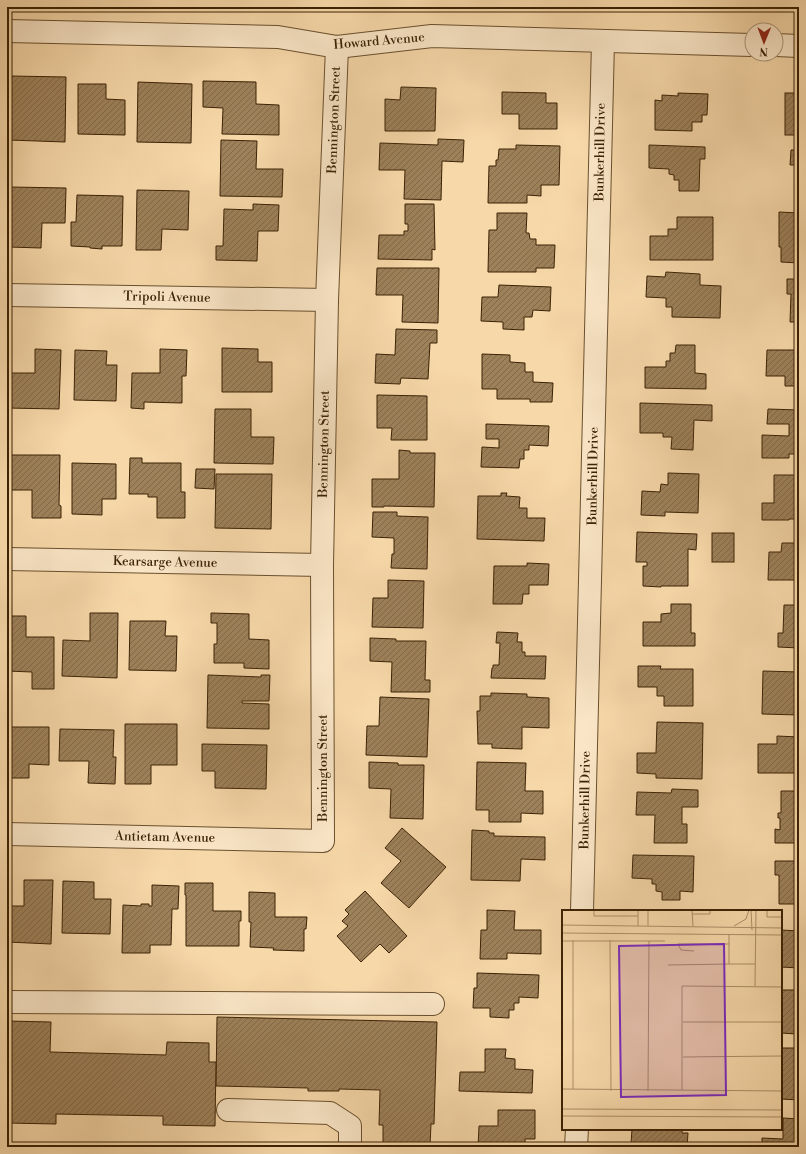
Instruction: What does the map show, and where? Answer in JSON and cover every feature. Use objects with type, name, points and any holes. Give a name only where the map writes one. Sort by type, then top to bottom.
[{"type":"street","name":"Howard Avenue","points":[[7,31],[278,37],[337,47],[432,36],[744,45]]},
{"type":"street","name":"Bunkerhill Drive","points":[[582,910],[603,42]]},
{"type":"street","points":[[784,45],[799,46]]},
{"type":"street","name":"Bennington Street","points":[[323,841],[322,565],[327,300],[337,47]]},
{"type":"street","name":"Tripoli Avenue","points":[[7,295],[327,300]]},
{"type":"street","name":"Kearsarge Avenue","points":[[7,559],[322,565]]},
{"type":"street","name":"Antietam Avenue","points":[[7,834],[323,841]]},
{"type":"street","points":[[7,1002],[433,1004]]},
{"type":"street","points":[[228,1110],[330,1113],[350,1126],[350,1147]]},
{"type":"street","points":[[576,1147],[577,1130]]},
{"type":"building","points":[[11,76],[66,77],[65,142],[9,140]]},
{"type":"building","points":[[203,81],[256,82],[256,104],[279,105],[279,135],[222,134],[223,108],[203,107]]},
{"type":"building","points":[[138,82],[192,84],[191,143],[137,142]]},
{"type":"building","points":[[78,84],[106,84],[106,99],[125,100],[125,135],[78,134]]},
{"type":"building","points":[[401,87],[436,88],[435,131],[385,131],[385,99],[400,100]]},
{"type":"building","points":[[502,92],[546,93],[546,103],[557,103],[557,129],[519,129],[519,114],[502,114]]},
{"type":"building","points":[[678,93],[708,94],[707,115],[702,115],[702,122],[692,122],[692,131],[655,130],[655,100],[662,101],[662,95],[678,96]]},
{"type":"building","points":[[785,93],[799,93],[799,135],[785,135]]},
{"type":"building","points":[[438,139],[464,140],[463,162],[442,161],[441,200],[404,199],[405,170],[379,170],[380,143],[438,145]]},
{"type":"building","points":[[221,140],[257,141],[256,169],[283,169],[282,197],[220,196]]},
{"type":"building","points":[[516,145],[560,146],[559,185],[541,185],[541,196],[527,195],[527,203],[488,203],[489,166],[496,166],[499,149],[516,149]]},
{"type":"building","points":[[649,145],[705,147],[705,159],[700,159],[699,191],[679,191],[679,180],[674,180],[674,175],[669,174],[669,169],[649,168]]},
{"type":"building","points":[[791,150],[799,150],[799,194],[795,194],[795,165],[790,165]]},
{"type":"building","points":[[11,187],[66,188],[65,223],[42,223],[41,248],[9,247]]},
{"type":"building","points":[[137,190],[189,191],[188,230],[162,229],[161,250],[136,250]]},
{"type":"building","points":[[77,195],[123,196],[122,246],[102,246],[102,249],[71,246],[71,222],[76,222]]},
{"type":"building","points":[[253,204],[279,205],[278,231],[258,231],[257,261],[216,260],[216,246],[223,246],[224,209],[253,210]]},
{"type":"building","points":[[405,204],[434,204],[435,250],[432,249],[432,260],[378,259],[379,235],[404,235],[404,231],[408,231],[408,224],[405,224]]},
{"type":"building","points":[[779,212],[799,213],[799,263],[781,262],[781,247],[779,247]]},
{"type":"building","points":[[497,213],[527,213],[526,233],[529,233],[530,239],[536,239],[536,245],[555,245],[554,268],[536,268],[536,272],[488,272],[489,230],[497,230]]},
{"type":"building","points":[[677,217],[713,217],[713,260],[650,260],[650,236],[668,236],[668,229],[677,229]]},
{"type":"building","points":[[377,268],[439,268],[438,323],[402,322],[403,295],[376,295]]},
{"type":"building","points":[[666,272],[700,274],[700,285],[721,286],[720,318],[672,317],[672,307],[666,307],[666,298],[646,297],[647,276],[665,277]]},
{"type":"building","points":[[787,279],[799,279],[799,322],[790,322],[791,294],[787,294]]},
{"type":"building","points":[[499,285],[551,287],[550,311],[533,310],[532,317],[524,317],[524,330],[503,329],[503,322],[481,321],[482,297],[498,297]]},
{"type":"building","points":[[396,329],[437,330],[437,343],[430,343],[428,379],[401,378],[400,384],[375,383],[376,354],[395,355]]},
{"type":"building","points":[[676,345],[695,345],[695,373],[706,374],[706,389],[645,388],[645,367],[666,367],[666,361],[670,361],[670,353],[675,353]]},
{"type":"building","points":[[222,348],[258,349],[258,362],[272,362],[272,392],[222,392]]},
{"type":"building","points":[[35,349],[61,350],[59,409],[7,408],[7,373],[35,373]]},
{"type":"building","points":[[160,349],[187,350],[186,376],[182,376],[182,403],[144,402],[144,409],[131,408],[132,373],[160,373]]},
{"type":"building","points":[[75,350],[107,351],[106,365],[117,365],[116,401],[74,400]]},
{"type":"building","points":[[767,350],[799,350],[799,386],[785,386],[785,376],[766,376]]},
{"type":"building","points":[[482,354],[510,355],[510,362],[525,363],[525,372],[533,372],[533,382],[553,383],[552,402],[530,402],[530,399],[497,399],[497,389],[482,389]]},
{"type":"building","points":[[377,395],[427,396],[427,440],[391,440],[392,428],[377,428]]},
{"type":"building","points":[[640,403],[712,405],[712,421],[694,420],[693,450],[671,449],[672,437],[663,437],[663,433],[640,433]]},
{"type":"building","points":[[215,409],[251,409],[251,437],[274,437],[273,464],[214,463]]},
{"type":"building","points":[[768,409],[799,410],[799,454],[789,454],[789,458],[762,458],[762,435],[789,436],[789,424],[767,424]]},
{"type":"building","points":[[486,424],[549,426],[548,446],[529,445],[529,450],[524,450],[524,459],[520,459],[519,468],[481,467],[482,447],[499,448],[499,439],[486,439]]},
{"type":"building","points":[[399,450],[410,451],[410,453],[435,453],[434,507],[372,507],[372,479],[399,479]]},
{"type":"building","points":[[7,455],[60,455],[59,505],[61,506],[61,518],[32,518],[32,490],[7,490]]},
{"type":"building","points":[[130,458],[142,458],[142,463],[181,463],[181,492],[185,492],[185,518],[157,518],[157,497],[148,497],[148,494],[129,494]]},
{"type":"building","points":[[72,463],[116,464],[116,499],[102,499],[102,515],[72,514]]},
{"type":"building","points":[[196,469],[215,469],[214,489],[195,488]]},
{"type":"building","points":[[668,473],[699,474],[698,513],[665,512],[665,516],[641,515],[642,491],[660,492],[661,484],[668,485]]},
{"type":"building","points":[[216,474],[272,474],[271,529],[215,528]]},
{"type":"building","points":[[774,475],[799,475],[799,519],[762,520],[762,503],[774,503]]},
{"type":"building","points":[[501,493],[507,493],[506,496],[520,497],[519,508],[527,508],[527,518],[545,518],[544,541],[477,539],[478,496],[501,496]]},
{"type":"building","points":[[373,512],[397,512],[397,516],[428,517],[427,569],[391,568],[392,554],[394,554],[394,538],[372,537]]},
{"type":"building","points":[[637,532],[697,534],[696,550],[688,549],[688,586],[643,586],[643,566],[647,566],[647,562],[636,562]]},
{"type":"building","points":[[712,533],[734,533],[734,562],[712,562]]},
{"type":"building","points":[[782,543],[799,543],[799,580],[768,580],[769,552],[781,552]]},
{"type":"building","points":[[527,563],[549,564],[548,585],[529,585],[529,594],[523,594],[522,604],[493,604],[494,566],[527,566]]},
{"type":"building","points":[[388,580],[424,581],[423,628],[372,627],[373,598],[388,598]]},
{"type":"building","points":[[671,604],[691,604],[691,633],[695,633],[695,646],[643,646],[643,622],[661,622],[661,614],[671,613]]},
{"type":"building","points":[[784,605],[799,605],[799,648],[778,647],[778,633],[783,633]]},
{"type":"building","points":[[90,613],[118,613],[117,678],[62,676],[63,640],[90,641]]},
{"type":"building","points":[[211,613],[249,614],[249,639],[269,640],[269,669],[244,668],[244,663],[214,663],[214,644],[217,644],[217,623],[211,623]]},
{"type":"building","points":[[7,616],[26,616],[26,637],[54,637],[54,689],[32,689],[32,672],[7,671]]},
{"type":"building","points":[[130,621],[166,621],[165,636],[177,636],[176,671],[129,670]]},
{"type":"building","points":[[497,632],[518,633],[517,642],[522,642],[522,652],[525,652],[525,656],[546,656],[545,679],[491,678],[493,665],[499,665],[500,643],[496,643]]},
{"type":"building","points":[[370,638],[396,639],[396,641],[426,641],[425,680],[430,680],[430,692],[391,692],[392,662],[370,661]]},
{"type":"building","points":[[638,666],[661,666],[660,669],[693,669],[693,706],[664,706],[664,696],[657,696],[657,687],[638,687]]},
{"type":"building","points":[[763,671],[799,672],[799,715],[762,714]]},
{"type":"building","points":[[208,675],[261,677],[261,675],[270,675],[269,701],[242,701],[242,703],[269,704],[269,729],[207,728]]},
{"type":"building","points":[[491,693],[527,694],[527,697],[549,698],[549,728],[522,727],[522,749],[492,748],[492,744],[478,744],[477,711],[480,711],[480,696],[491,696]]},
{"type":"building","points":[[380,697],[429,699],[427,757],[366,755],[367,726],[379,726]]},
{"type":"building","points":[[657,722],[703,723],[702,779],[656,778],[656,774],[637,773],[637,753],[656,753]]},
{"type":"building","points":[[125,724],[177,724],[177,765],[151,765],[151,784],[125,784]]},
{"type":"building","points":[[7,727],[49,727],[49,765],[29,764],[29,778],[7,778]]},
{"type":"building","points":[[60,729],[114,730],[113,757],[116,757],[115,784],[88,783],[89,761],[59,761]]},
{"type":"building","points":[[777,736],[799,737],[799,773],[758,773],[758,744],[777,744]]},
{"type":"building","points":[[202,744],[267,745],[266,789],[215,788],[215,771],[202,771]]},
{"type":"building","points":[[369,762],[398,763],[398,765],[424,765],[423,819],[390,818],[391,789],[369,788]]},
{"type":"building","points":[[477,762],[526,763],[525,791],[543,791],[543,814],[521,813],[521,822],[489,822],[489,810],[476,810]]},
{"type":"building","points":[[672,789],[698,790],[698,807],[682,807],[682,824],[687,824],[687,843],[654,843],[655,815],[636,815],[637,792],[671,793]]},
{"type":"building","points":[[781,791],[795,791],[795,798],[799,798],[799,843],[775,843],[775,829],[780,830],[780,818],[778,818],[778,813],[781,813]]},
{"type":"building","points":[[402,828],[446,867],[409,908],[381,883],[401,861],[385,848]]},
{"type":"building","points":[[472,830],[489,831],[489,833],[494,833],[494,836],[545,837],[545,860],[521,859],[520,881],[471,880]]},
{"type":"building","points":[[633,855],[694,856],[693,892],[680,891],[680,900],[662,900],[662,892],[656,891],[656,884],[652,884],[652,879],[632,878]]},
{"type":"building","points":[[775,861],[799,861],[799,904],[779,904],[779,875],[775,875]]},
{"type":"building","points":[[24,880],[53,880],[51,944],[7,942],[7,906],[24,906]]},
{"type":"building","points":[[63,881],[94,882],[94,899],[111,899],[110,934],[62,933]]},
{"type":"building","points":[[185,883],[213,883],[213,911],[241,911],[241,921],[239,921],[239,946],[186,946]]},
{"type":"building","points":[[152,885],[179,886],[178,909],[172,909],[171,945],[150,945],[150,953],[122,953],[123,905],[141,906],[141,904],[149,904],[149,906],[152,906]]},
{"type":"building","points":[[365,891],[407,936],[389,953],[380,944],[361,962],[337,936],[348,926],[342,921],[349,914],[345,910]]},
{"type":"building","points":[[249,892],[275,893],[275,917],[307,917],[306,929],[304,929],[304,951],[273,950],[274,948],[250,947],[251,922],[249,922]]},
{"type":"building","points":[[487,910],[515,911],[514,930],[541,930],[541,954],[507,953],[507,959],[480,959],[481,930],[487,930]]},
{"type":"building","points":[[782,930],[799,931],[799,968],[782,967]]},
{"type":"building","points":[[477,973],[539,975],[538,998],[519,997],[519,1003],[514,1003],[514,1010],[509,1010],[509,1018],[490,1017],[490,1008],[473,1008],[474,988],[477,988]]},
{"type":"building","points":[[782,990],[799,990],[799,1025],[797,1025],[797,1034],[782,1033]]},
{"type":"building","points":[[217,1017],[437,1022],[434,1124],[431,1124],[430,1146],[432,1147],[383,1147],[383,1125],[379,1125],[380,1090],[339,1089],[339,1091],[308,1091],[308,1088],[216,1086]]},
{"type":"building","points":[[7,1021],[51,1022],[50,1052],[166,1055],[167,1042],[209,1043],[209,1062],[216,1062],[215,1126],[163,1125],[163,1116],[56,1114],[56,1124],[7,1123]]},
{"type":"building","points":[[782,1048],[799,1048],[799,1100],[782,1099]]},
{"type":"building","points":[[485,1049],[506,1049],[505,1058],[515,1059],[515,1069],[533,1070],[532,1093],[459,1091],[460,1072],[485,1072]]},
{"type":"building","points":[[498,1110],[535,1110],[535,1139],[525,1139],[525,1146],[478,1147],[479,1126],[498,1126]]},
{"type":"building","points":[[783,1118],[799,1119],[799,1147],[762,1147],[762,1138],[783,1139]]},
{"type":"building","points":[[632,1130],[682,1130],[682,1133],[688,1133],[687,1147],[642,1147],[642,1144],[631,1144]]}]
